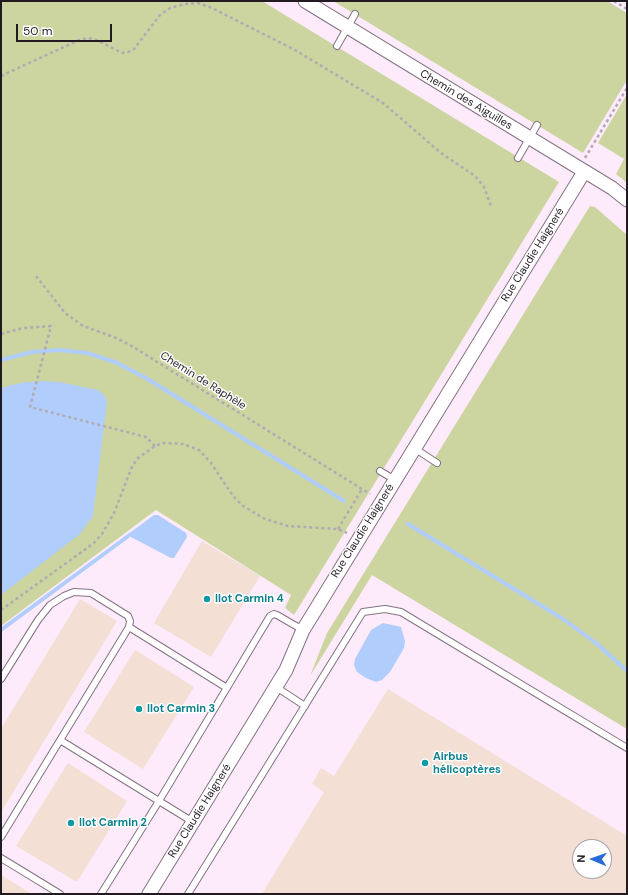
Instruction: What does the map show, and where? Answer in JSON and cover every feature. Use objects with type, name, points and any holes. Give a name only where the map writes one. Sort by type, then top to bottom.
[{"type":"street","name":"Chemin des Aiguilles","points":[[305,1],[529,138],[627,200]]},
{"type":"street","name":"Rue Claudie Haigneré","points":[[149,894],[286,670],[304,630],[584,172]]},
{"type":"lane","points":[[337,46],[355,14]]},
{"type":"lane","points":[[518,158],[537,125]]},
{"type":"lane","points":[[414,448],[437,463]]},
{"type":"lane","points":[[380,471],[395,480]]},
{"type":"lane","points":[[1,679],[38,620],[50,605],[64,596],[74,592],[91,593],[126,614],[130,621],[129,627],[1,837]]},
{"type":"lane","points":[[188,894],[364,612],[385,609],[401,612],[627,748]]},
{"type":"lane","points":[[101,894],[159,801],[270,616],[274,614],[277,615],[304,630]]},
{"type":"lane","points":[[129,627],[227,688]]},
{"type":"lane","points":[[276,687],[305,706]]},
{"type":"lane","points":[[60,740],[193,822]]},
{"type":"lane","points":[[1,858],[60,894]]},
{"type":"path","points":[[614,1],[627,9]]},
{"type":"path","points":[[1,76],[79,40],[88,38],[97,40],[122,52],[128,52],[134,49],[160,15],[170,8],[185,4],[198,3],[212,8],[295,50],[382,102],[441,153],[475,176],[484,187],[490,206]]},
{"type":"path","points":[[585,158],[627,88]]},
{"type":"path","name":"Chemin de Raphèle","points":[[36,276],[65,312],[83,326],[114,337],[130,345],[370,494]]},
{"type":"path","points":[[1,334],[23,328],[51,326],[30,407],[146,438],[154,446]]},
{"type":"path","points":[[1,610],[94,543],[105,529],[115,512],[131,469],[137,459],[154,446],[163,443],[173,442],[191,446],[199,450],[211,463],[233,496],[243,506],[265,519],[288,526],[338,529],[347,533]]},
{"type":"path","points":[[338,529],[362,489]]},
{"type":"shaded area","points":[[1,1],[627,1],[627,894],[1,894],[1,626],[156,510]]},
{"type":"green space","points":[[1,1],[262,1],[559,182],[294,615],[285,608],[291,595],[156,510],[1,626]]},
{"type":"green space","points":[[333,1],[607,1],[627,13],[627,80],[583,153]]},
{"type":"green space","points":[[627,94],[627,183],[616,174],[624,159],[598,143]]},
{"type":"green space","points":[[590,206],[595,207],[627,235],[627,729],[372,575],[310,676],[327,633]]},
{"type":"water","points":[[42,381],[59,382],[98,390],[104,395],[107,401],[93,516],[80,534],[1,595],[1,388],[20,383]]},
{"type":"water","points":[[154,515],[158,515],[186,533],[187,537],[174,558],[171,558],[131,537],[131,532]]},
{"type":"water","points":[[383,623],[401,627],[405,641],[404,648],[390,672],[382,680],[376,682],[357,672],[354,665],[355,659],[371,630]]},
{"type":"building","name":"Ilot Carmin 4","points":[[202,541],[260,576],[211,657],[154,623]]},
{"type":"building","points":[[80,599],[117,621],[1,812],[1,729]]},
{"type":"building","name":"Ilot Carmin 3","points":[[135,650],[194,687],[143,769],[84,732]]},
{"type":"building","name":"Airbus hélicoptères","points":[[388,689],[627,836],[627,894],[262,894],[324,792],[312,784],[321,768],[334,776]]},
{"type":"building","name":"Ilot Carmin 2","points":[[68,763],[127,801],[77,882],[16,846]]},
{"type":"building","points":[[1,875],[32,894],[1,894]]},
{"type":"waterway","points":[[1,360],[32,352],[59,350],[87,353],[115,362],[146,378],[344,501]]},
{"type":"waterway","points":[[408,524],[563,619],[596,643],[627,671]]},
{"type":"waterway","points":[[1,630],[131,534]]},
{"type":"place","name":"Ilot Carmin 4","points":[[207,599]]},
{"type":"place","name":"Ilot Carmin 3","points":[[139,709]]},
{"type":"place","name":"Airbus hélicoptères","points":[[425,763]]},
{"type":"place","name":"Ilot Carmin 2","points":[[71,823]]}]
